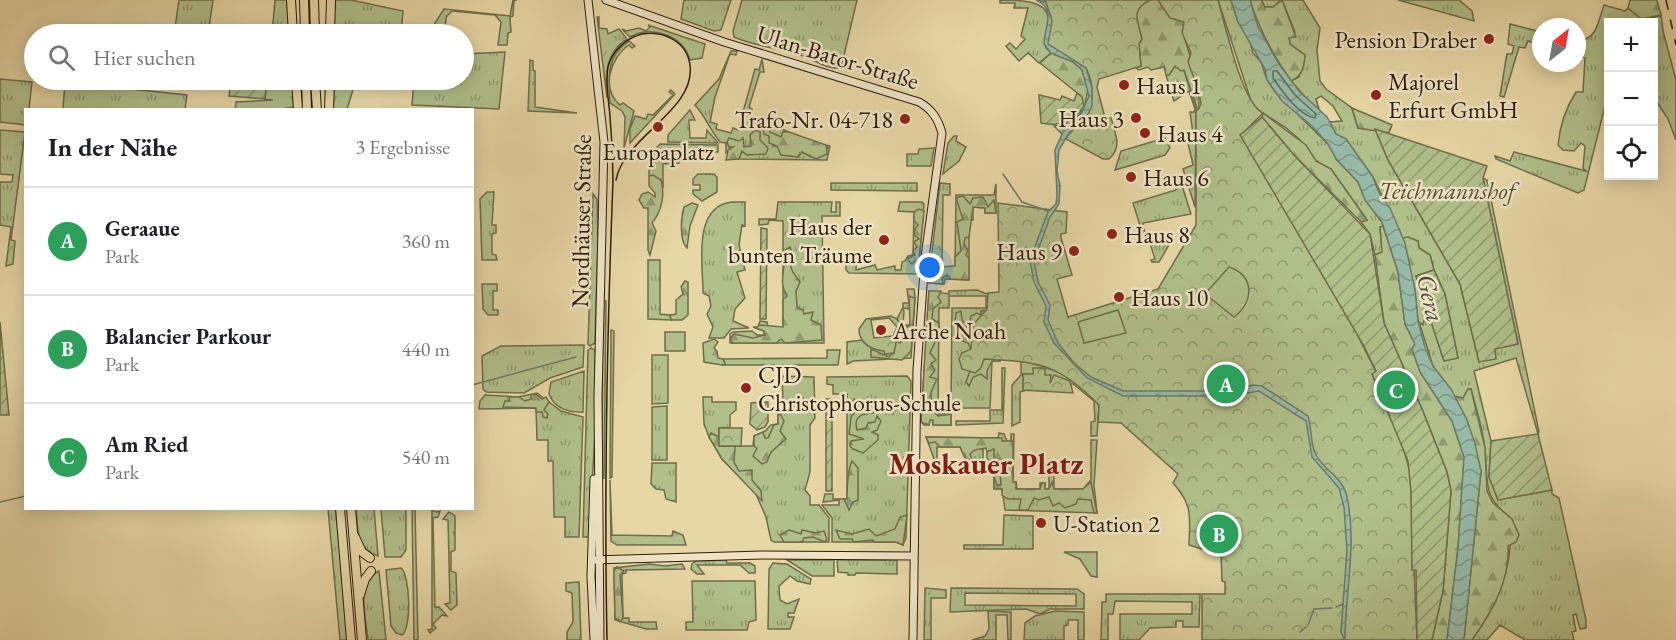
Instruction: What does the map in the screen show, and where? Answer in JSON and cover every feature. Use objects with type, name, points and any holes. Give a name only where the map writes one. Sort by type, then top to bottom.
[{"type":"highway","points":[[291,0],[292,24]]},
{"type":"highway","points":[[304,0],[305,24]]},
{"type":"highway","points":[[314,0],[315,24]]},
{"type":"highway","points":[[330,24],[331,0]]},
{"type":"highway","points":[[297,90],[298,108]]},
{"type":"highway","points":[[306,90],[307,108]]},
{"type":"highway","points":[[316,90],[317,108]]},
{"type":"highway","points":[[329,108],[330,90]]},
{"type":"highway","points":[[340,510],[351,640]]},
{"type":"highway","points":[[351,510],[362,640]]},
{"type":"highway","points":[[352,528],[361,550],[370,558]]},
{"type":"highway","points":[[358,604],[363,584],[371,571]]},
{"type":"street","name":"Nordhäuser Straße","points":[[588,0],[604,142],[594,640]]},
{"type":"street","name":"Ulan-Bator-Straße","points":[[606,0],[724,42],[919,102],[934,113],[942,133],[932,197],[921,317],[915,429],[914,556]]},
{"type":"street","points":[[595,559],[762,555],[914,556],[914,640]]},
{"type":"street","name":"Nordhäuser Straße","points":[[595,559],[600,640]]},
{"type":"green space","points":[[179,0],[213,0],[209,24],[175,24]]},
{"type":"green space","points":[[275,0],[287,0],[288,24],[273,24]]},
{"type":"green space","points":[[333,0],[351,0],[403,11],[402,24],[333,24]]},
{"type":"green space","points":[[514,0],[513,16],[510,17],[511,32],[508,33],[507,45],[498,45],[501,22],[495,15],[452,11],[446,17],[446,24],[434,24],[444,9],[510,16]]},
{"type":"green space","points":[[684,0],[731,0],[721,30],[714,31],[681,19]]},
{"type":"green space","points":[[742,0],[857,0],[841,68],[829,67],[800,55],[734,37],[733,31]]},
{"type":"green space","points":[[1000,0],[1032,2],[1044,8],[1048,24],[1046,48],[1051,53],[1039,63],[1028,53],[1019,61],[1006,46],[1010,43],[1016,49],[1025,39],[1021,36],[1028,8],[1014,8],[1015,3],[1000,3]]},
{"type":"green space","points":[[1043,0],[1150,0],[1140,8],[1137,16],[1142,39],[1139,44],[1141,66],[1099,79],[1097,87],[1105,118],[1111,118],[1117,140],[1116,150],[1109,159],[1103,159],[1066,139],[1088,111],[1092,97],[1091,83],[1086,68],[1047,44],[1051,16]]},
{"type":"green space","points":[[1150,0],[1158,0],[1173,18],[1184,22],[1183,34],[1199,96],[1198,111],[1184,70],[1181,71],[1175,66],[1169,75],[1166,75],[1164,67],[1151,70],[1148,67],[1139,70],[1136,68],[1141,66],[1136,12],[1139,5]]},
{"type":"green space","points":[[1158,0],[1218,0],[1241,80],[1255,107],[1263,113],[1241,135],[1347,314],[1376,372],[1372,374],[1403,447],[1410,472],[1417,640],[1202,640],[1202,594],[1225,594],[1225,582],[1222,581],[1221,555],[1189,545],[1189,512],[1184,498],[1173,483],[1178,474],[1121,423],[1098,422],[1099,405],[1085,391],[1047,367],[984,359],[981,368],[975,373],[962,369],[959,359],[962,353],[971,349],[973,325],[987,309],[988,293],[999,292],[998,203],[1067,212],[1066,233],[1061,234],[1061,238],[1072,275],[1057,279],[1068,317],[1158,289],[1196,225],[1196,110],[1201,104],[1199,92],[1188,62],[1191,53],[1182,33],[1184,22],[1170,18]]},
{"type":"green space","points":[[1218,0],[1231,0],[1238,22],[1249,38],[1253,53],[1261,62],[1267,80],[1275,92],[1328,144],[1337,160],[1358,182],[1365,200],[1382,222],[1383,226],[1380,227],[1382,252],[1375,255],[1370,234],[1361,222],[1367,220],[1331,169],[1316,161],[1299,139],[1285,127],[1253,107]]},
{"type":"green space","points":[[1250,0],[1261,0],[1265,7],[1273,7],[1282,0],[1296,37],[1289,38],[1290,44],[1305,55],[1302,70],[1291,81],[1267,42]]},
{"type":"green space","points":[[1261,0],[1303,0],[1320,28],[1317,50],[1320,81],[1326,89],[1352,108],[1358,128],[1375,129],[1388,160],[1460,284],[1479,362],[1495,349],[1518,344],[1483,178],[1487,180],[1539,432],[1538,434],[1516,358],[1474,371],[1491,441],[1489,477],[1498,500],[1552,490],[1552,494],[1559,498],[1586,620],[1586,628],[1580,629],[1576,614],[1573,615],[1576,631],[1572,632],[1574,640],[1525,640],[1500,625],[1487,640],[1472,640],[1489,612],[1502,583],[1509,557],[1512,519],[1496,504],[1488,488],[1484,441],[1471,389],[1468,389],[1463,398],[1454,396],[1433,366],[1420,325],[1429,315],[1444,361],[1458,358],[1445,294],[1430,255],[1419,248],[1418,241],[1402,238],[1373,177],[1346,139],[1336,134],[1330,122],[1342,121],[1333,106],[1321,96],[1316,99],[1319,109],[1291,81],[1299,77],[1305,55],[1290,44],[1289,38],[1295,32],[1284,5],[1280,1],[1273,7],[1265,7]]},
{"type":"green space","points":[[1398,0],[1459,0],[1472,11],[1474,21]]},
{"type":"green space","points":[[1630,0],[1657,0],[1661,15],[1640,18],[1628,8]]},
{"type":"green space","points":[[1604,5],[1625,11],[1628,8],[1642,18],[1604,18],[1604,110],[1584,190],[1578,193],[1496,159],[1495,156],[1510,161],[1514,152],[1586,171],[1583,168],[1585,146],[1581,143],[1574,151],[1563,150],[1558,145],[1566,111],[1576,92],[1583,92],[1584,72],[1586,72],[1586,39],[1593,34]]},
{"type":"green space","points":[[1661,15],[1676,80],[1676,140],[1668,119],[1658,104],[1658,18],[1651,18]]},
{"type":"green space","points":[[597,17],[599,17],[599,28],[607,29],[608,34],[619,29],[627,39],[610,58],[606,81],[607,98]]},
{"type":"green space","points":[[1510,24],[1532,30],[1532,42],[1528,41],[1525,48],[1519,47],[1504,97],[1500,96],[1506,59],[1507,54],[1512,54],[1514,46],[1508,44]]},
{"type":"green space","points":[[648,25],[705,44],[702,58],[690,60],[681,44],[666,35],[648,32],[630,37],[622,29],[626,31],[639,28],[646,31],[650,27]]},
{"type":"green space","points":[[629,41],[635,46],[632,48],[629,45],[617,57],[609,82],[610,68],[616,53]]},
{"type":"green space","points":[[731,51],[737,51],[736,55],[730,54],[715,97],[710,122],[717,124],[716,129],[731,133],[733,128],[738,130],[755,69],[759,70],[762,59],[764,72],[760,72],[749,107],[752,109],[750,117],[789,132],[783,132],[781,138],[769,136],[773,146],[777,146],[780,151],[802,152],[811,157],[828,148],[826,145],[830,146],[827,160],[739,159],[742,150],[747,155],[753,154],[760,136],[752,138],[751,146],[734,147],[726,153],[726,143],[720,142],[695,105],[719,79]]},
{"type":"green space","points":[[505,52],[499,109],[412,105],[413,90],[474,90],[474,54]]},
{"type":"green space","points":[[1051,53],[1073,62],[1082,70],[1088,89],[1084,110],[1062,134],[1054,126],[1065,124],[1081,111],[1081,96],[1040,63]]},
{"type":"green space","points":[[530,60],[533,61],[535,71],[535,107],[577,113],[528,111]]},
{"type":"green space","points":[[1175,66],[1184,70],[1196,110],[1195,207],[1183,169],[1193,165],[1188,143],[1194,141],[1190,112],[1194,112],[1195,109],[1189,91],[1174,101],[1166,75],[1169,75]]},
{"type":"green space","points":[[0,79],[24,81],[24,90],[31,90],[29,108],[24,108],[24,125],[0,122]]},
{"type":"green space","points":[[609,82],[610,90],[620,105],[623,103],[634,111],[624,148],[625,117],[622,111],[610,103]]},
{"type":"green space","points":[[64,90],[140,90],[187,95],[185,108],[63,108]]},
{"type":"green space","points":[[230,90],[266,90],[265,99],[229,96]]},
{"type":"green space","points":[[266,90],[293,90],[294,107],[235,108],[236,102],[273,100],[265,99]]},
{"type":"green space","points":[[332,90],[353,90],[347,108],[331,108]]},
{"type":"green space","points":[[671,90],[675,94],[630,143],[630,129],[635,116],[646,119],[648,114],[653,115],[673,95],[669,92]]},
{"type":"green space","points":[[1077,93],[1082,97],[1084,106],[1076,116],[1060,124],[1041,123],[1039,95],[1060,100],[1062,96],[1074,101]]},
{"type":"green space","points":[[1352,108],[1392,125],[1389,133],[1358,128]]},
{"type":"green space","points":[[690,110],[695,120],[689,120],[690,138],[706,138],[707,130],[718,143],[668,142],[668,135]]},
{"type":"green space","points":[[1263,113],[1306,145],[1316,161],[1331,169],[1367,220],[1361,222],[1294,155],[1262,117]]},
{"type":"green space","points":[[1262,117],[1294,155],[1370,234],[1384,323],[1422,409],[1447,472],[1451,491],[1443,591],[1432,640],[1417,640],[1416,570],[1412,570],[1411,491],[1408,461],[1372,374],[1376,371],[1364,346],[1240,135]]},
{"type":"green space","points":[[769,126],[770,132],[781,137],[783,132],[789,132],[826,145],[827,154],[816,159],[802,152],[798,157],[781,155],[777,146],[769,143],[769,136],[764,134],[763,127]]},
{"type":"green space","name":"Teichmannshof","points":[[1375,129],[1487,166],[1483,178],[1518,344],[1495,349],[1496,359],[1479,362],[1460,284],[1388,160]]},
{"type":"green space","points":[[0,130],[24,132],[11,240],[15,241],[13,264],[6,266],[11,227],[0,225],[0,182],[12,182],[13,175],[0,174]]},
{"type":"green space","points":[[754,131],[760,131],[760,140],[768,148],[766,154],[747,155],[742,151],[739,159],[726,160],[728,150],[733,147],[729,147],[727,142],[729,138],[739,141],[743,138],[744,147],[751,146],[750,135]]},
{"type":"green space","points":[[954,136],[957,136],[956,141],[966,147],[959,161],[943,174],[948,143]]},
{"type":"green space","points":[[1165,138],[1170,148],[1165,155],[1115,170],[1121,151]]},
{"type":"green space","points":[[660,144],[718,145],[718,152],[680,151],[679,163],[663,164],[663,188],[661,180],[649,176],[649,156]]},
{"type":"green space","points":[[934,148],[931,166],[907,166],[907,154],[918,154],[919,149]]},
{"type":"green space","points":[[698,174],[714,174],[717,177],[717,192],[702,201],[693,194],[693,190],[700,190],[700,185],[693,185],[693,179]]},
{"type":"green space","points":[[653,175],[661,180],[663,197],[652,223],[656,231],[650,255],[648,208],[644,208],[639,200],[642,194],[648,192],[655,197],[655,193],[649,186],[649,176]]},
{"type":"green space","points":[[1177,177],[1180,179],[1191,214],[1143,223],[1145,234],[1143,235],[1133,203],[1176,190]]},
{"type":"green space","points":[[831,183],[917,183],[917,191],[831,190]]},
{"type":"green space","points":[[940,183],[950,184],[950,195],[943,195],[942,267],[955,266],[956,195],[994,195],[996,184],[996,213],[985,213],[985,208],[973,207],[973,220],[969,221],[969,280],[945,279],[944,284],[929,283],[930,275],[934,275],[934,271],[930,270]]},
{"type":"green space","points":[[487,192],[494,192],[492,225],[496,225],[496,233],[492,234],[492,254],[496,255],[497,260],[482,260],[480,199]]},
{"type":"green space","points":[[593,194],[597,199],[598,240],[595,343],[590,346],[588,344]]},
{"type":"green space","points":[[963,196],[970,204],[973,198],[983,197],[988,207],[994,200],[996,213],[985,213],[985,208],[973,207],[969,237],[965,238],[964,244],[968,250],[966,255],[969,258],[969,280],[951,279],[947,275],[942,278],[943,284],[929,283],[930,275],[934,275],[934,271],[930,270],[933,261],[939,262],[942,267],[955,266],[955,257],[961,251],[957,222],[963,219],[956,198]]},
{"type":"green space","points":[[732,202],[745,202],[745,226],[742,225],[739,245],[745,270],[737,272],[745,298],[735,309],[733,321],[749,328],[731,329],[724,338],[709,338],[713,327],[707,314],[711,306],[709,296],[703,293],[702,239],[705,225],[711,214],[719,206]]},
{"type":"green space","points":[[778,202],[832,202],[831,212],[836,212],[836,202],[840,202],[840,216],[822,216],[824,343],[730,343],[730,334],[733,332],[752,331],[757,335],[764,335],[764,331],[753,327],[758,327],[760,321],[767,322],[768,327],[783,327],[783,221],[769,220],[768,224],[759,225],[759,219],[776,219]]},
{"type":"green space","points":[[900,202],[922,202],[924,204],[918,274],[849,273],[846,270],[846,256],[857,255],[856,270],[875,265],[877,270],[895,266],[895,270],[901,270],[902,262],[908,256],[913,255],[914,212],[898,211]]},
{"type":"green space","points":[[692,203],[698,205],[690,226],[687,248],[681,228],[682,216],[684,207]]},
{"type":"green space","points":[[919,209],[924,211],[919,259],[912,264],[907,259],[915,255],[913,251],[917,247],[914,242],[919,239],[914,235],[914,230],[918,225],[914,221],[914,212]]},
{"type":"green space","points":[[1383,226],[1398,272],[1405,324],[1415,344],[1412,349],[1420,372],[1452,421],[1464,457],[1458,548],[1447,640],[1432,640],[1443,591],[1451,491],[1447,472],[1422,409],[1384,323],[1375,255],[1382,252],[1380,227]]},
{"type":"green space","points":[[761,228],[767,229],[766,319],[760,319]]},
{"type":"green space","points":[[1170,233],[1173,238],[1159,262],[1152,262],[1151,260],[1155,259],[1149,240],[1144,238],[1152,237],[1155,240],[1166,237],[1164,234]]},
{"type":"green space","points":[[1408,237],[1418,241],[1419,248],[1430,255],[1434,270],[1416,276],[1429,315],[1425,317],[1423,325],[1418,321],[1415,290],[1402,238]]},
{"type":"green space","points":[[790,247],[793,255],[792,269],[800,282],[796,291],[797,307],[803,310],[804,314],[813,312],[811,320],[821,325],[822,340],[785,343],[781,339],[776,343],[733,343],[730,339],[734,334],[753,338],[765,335],[764,331],[756,328],[760,325],[783,327],[783,299],[787,296],[782,279],[785,250]]},
{"type":"green space","points":[[648,260],[660,260],[660,314],[670,315],[671,320],[648,319]]},
{"type":"green space","points":[[1229,267],[1244,276],[1249,290],[1245,304],[1234,317],[1205,294]]},
{"type":"green space","points":[[1434,270],[1445,294],[1458,358],[1444,361],[1416,276]]},
{"type":"green space","points":[[685,281],[688,282],[688,315],[682,320],[671,320],[670,315],[676,314],[676,300],[683,294],[681,287]]},
{"type":"green space","points":[[482,284],[497,284],[497,291],[493,291],[493,310],[498,310],[498,315],[488,315],[483,309]]},
{"type":"green space","points":[[907,289],[914,289],[915,298],[911,358],[853,361],[847,364],[847,342],[862,340],[868,346],[895,342],[900,324],[897,319],[902,309],[904,311],[903,325],[910,325],[910,309],[903,308],[903,303],[909,303]]},
{"type":"green space","points":[[977,290],[992,296],[1003,357],[1000,361],[992,361],[990,408],[951,408],[952,308],[986,308],[986,296],[949,296],[949,308],[939,308],[938,414],[951,414],[951,425],[933,425],[933,420],[930,420],[929,425],[924,425],[921,422],[929,291],[949,294],[949,291]]},
{"type":"green space","points":[[929,291],[941,291],[938,297],[941,302],[933,309],[932,319],[939,323],[939,328],[934,328],[930,334],[926,332]]},
{"type":"green space","points":[[909,296],[915,298],[911,351],[902,360],[871,357],[871,349],[889,357],[894,353],[895,340],[900,343],[903,338],[907,339],[905,328],[910,325]]},
{"type":"green space","points":[[603,300],[606,301],[604,478],[601,478]]},
{"type":"green space","points":[[990,310],[1004,356],[1000,361],[992,361],[987,371],[987,379],[981,374],[973,377],[969,386],[966,382],[977,353],[968,343],[962,341],[958,334],[961,329],[955,322],[956,313],[961,311],[962,320],[969,330],[971,316],[977,313],[981,315],[981,311]]},
{"type":"green space","points":[[1118,310],[1126,333],[1084,343],[1078,322]]},
{"type":"green space","points":[[891,316],[897,319],[900,324],[894,353],[885,354],[884,351],[870,347],[863,342],[859,329],[866,319]],"holes":[[[889,318],[897,327],[893,336],[874,338],[871,320]]]},
{"type":"green space","points":[[0,322],[9,415],[0,415]]},
{"type":"green space","points":[[611,330],[614,331],[612,477],[610,478]]},
{"type":"green space","points":[[665,332],[685,332],[685,351],[665,351]]},
{"type":"green space","points":[[930,336],[936,340],[930,353],[936,360],[931,364],[935,370],[930,377],[937,379],[931,392],[931,409],[938,416],[951,414],[951,425],[933,425],[933,420],[930,420],[929,425],[921,422],[926,337]]},
{"type":"green space","points":[[714,339],[718,342],[714,348],[718,358],[723,359],[725,364],[704,362],[703,343]]},
{"type":"green space","points":[[584,345],[583,367],[550,378],[524,393],[486,392],[483,389],[482,356],[501,346]]},
{"type":"green space","points":[[591,348],[595,350],[595,433],[589,537],[583,537],[588,350]]},
{"type":"green space","points":[[827,350],[840,350],[838,365],[722,365],[725,364],[723,359],[827,358]]},
{"type":"green space","points":[[652,355],[668,355],[668,403],[652,404]]},
{"type":"green space","points":[[1021,361],[1064,375],[1089,395],[1099,405],[1097,436],[1091,436],[1091,422],[1095,421],[1094,401],[1073,384],[1052,383],[1033,375],[1023,374],[1023,389],[1027,390],[1020,392],[1020,422],[1012,426],[1012,385],[1021,375]]},
{"type":"green space","points":[[1002,368],[1005,368],[1003,423],[956,425],[956,421],[990,421],[990,410],[1002,410]]},
{"type":"green space","points":[[1033,368],[1045,368],[1045,375],[1051,375],[1050,383],[1054,375],[1070,381],[1073,393],[1023,390],[1023,374],[1033,374]]},
{"type":"green space","points":[[584,371],[583,412],[572,412],[554,403],[549,394],[551,382]]},
{"type":"green space","points":[[782,376],[814,377],[815,418],[810,425],[810,472],[805,490],[810,496],[810,505],[819,505],[829,518],[829,542],[774,542],[771,540],[766,517],[755,492],[722,459],[704,424],[703,397],[712,397],[712,402],[736,402],[736,410],[730,415],[730,428],[719,428],[719,446],[753,446],[754,436],[771,425],[778,424],[778,402],[783,402]]},
{"type":"green space","points":[[907,376],[911,381],[906,538],[903,545],[896,542],[832,542],[832,518],[822,505],[839,505],[839,500],[823,502],[825,494],[833,494],[833,499],[847,499],[847,394],[833,394],[833,385],[827,384],[827,377]]},
{"type":"green space","points":[[1468,389],[1471,389],[1485,448],[1487,491],[1493,503],[1512,519],[1519,535],[1516,542],[1508,546],[1506,572],[1498,596],[1472,640],[1464,640],[1481,471],[1467,420],[1454,396],[1463,398]]},
{"type":"green space","points":[[537,393],[561,411],[583,417],[579,537],[565,537],[565,517],[554,517],[553,461],[548,461],[548,440],[537,440],[536,408],[479,409],[480,401],[485,395],[518,397]]},
{"type":"green space","points":[[536,394],[542,399],[546,397],[549,402],[544,410],[548,414],[547,418],[543,417],[542,412],[536,412],[536,408],[503,407],[505,401],[510,401],[509,397],[519,397],[525,401],[531,399],[531,395]]},
{"type":"green space","points":[[826,399],[832,399],[832,491],[826,491]]},
{"type":"green space","points":[[854,399],[863,407],[868,403],[877,405],[873,413],[858,418],[857,430],[866,428],[868,423],[875,422],[877,416],[881,421],[877,430],[872,432],[878,435],[878,440],[863,453],[850,446],[851,441],[864,439],[849,434],[851,417],[855,412],[854,406],[850,405]]},
{"type":"green space","points":[[768,402],[768,422],[765,427],[757,430],[750,424],[751,403]]},
{"type":"green space","points":[[667,406],[667,460],[652,460],[652,407]]},
{"type":"green space","points":[[780,414],[784,421],[780,431],[786,439],[771,452],[767,462],[762,464],[753,456],[757,448],[754,446],[754,436],[763,432],[765,438],[768,438],[774,425],[778,424]]},
{"type":"green space","points":[[719,428],[742,428],[741,446],[719,446]]},
{"type":"green space","points":[[711,433],[719,437],[719,446],[735,446],[734,462],[739,471],[752,470],[752,480],[761,491],[762,501],[722,459],[709,437]]},
{"type":"green space","points":[[999,433],[1004,434],[1007,441],[1011,442],[1011,434],[1014,434],[1013,482],[1016,482],[1017,489],[1040,489],[1040,483],[1045,483],[1045,489],[1049,489],[1049,473],[1054,473],[1054,489],[1083,489],[1091,480],[1091,440],[1097,440],[1094,485],[1097,513],[1005,510],[1002,489],[994,489],[994,460],[987,460],[987,448],[983,448],[983,460],[966,460],[960,447],[937,447],[937,467],[926,437],[998,438]]},
{"type":"green space","points":[[1538,434],[1552,490],[1498,500],[1489,477],[1491,441]]},
{"type":"green space","points":[[926,437],[1002,438],[1002,441],[1013,441],[1013,482],[1016,482],[1016,489],[1040,489],[1042,483],[1045,483],[1045,489],[1049,489],[1052,482],[1054,489],[1083,489],[1091,482],[1097,513],[1094,513],[1091,500],[1078,499],[1076,504],[1065,508],[1059,503],[1053,506],[1049,497],[1039,500],[1034,498],[1028,510],[1019,510],[1021,499],[1008,499],[1002,495],[1002,489],[994,489],[994,477],[997,485],[1001,485],[1000,469],[994,469],[994,449],[987,452],[986,448],[975,450],[970,454],[972,460],[966,460],[960,447],[940,447],[935,442],[929,443]]},
{"type":"green space","points":[[852,461],[858,468],[858,500],[853,502],[849,510],[844,499],[847,499],[848,475]]},
{"type":"green space","points":[[652,463],[676,463],[676,502],[666,499],[664,490],[656,489],[651,484]]},
{"type":"green space","points":[[610,480],[612,535],[672,536],[673,531],[683,535],[686,545],[617,545],[611,541]]},
{"type":"green space","points":[[328,510],[336,510],[348,640],[340,640]]},
{"type":"green space","points":[[356,510],[374,510],[378,556],[371,553],[362,543],[358,531]]},
{"type":"green space","points":[[381,510],[406,510],[406,550],[401,557],[385,557]]},
{"type":"green space","points":[[412,510],[415,510],[418,640],[414,640]]},
{"type":"green space","points":[[432,510],[433,510],[440,511],[438,517],[433,518],[435,607],[439,607],[447,616],[442,615],[433,624],[436,628],[430,633],[428,630],[432,629]]},
{"type":"green space","points":[[449,512],[455,516],[455,550],[451,552],[451,571],[456,573],[457,605],[451,610],[445,604],[450,603],[448,520],[443,519]]},
{"type":"green space","points":[[907,515],[903,545],[896,542],[875,542],[873,540],[854,542],[852,539],[840,539],[836,530],[852,534],[869,529],[876,536],[895,529],[900,517]]},
{"type":"green space","points":[[1004,515],[1033,516],[1033,549],[964,549],[964,545],[1003,545]]},
{"type":"green space","points":[[789,530],[801,534],[802,530],[815,533],[824,531],[827,539],[825,542],[813,537],[804,538],[802,542],[784,542],[780,535]]},
{"type":"green space","points":[[1064,552],[1097,552],[1097,577],[1091,576],[1080,559]]},
{"type":"green space","points":[[726,560],[727,563],[750,563],[755,566],[755,573],[749,573],[740,565],[697,565],[704,574],[697,574],[691,569],[692,564],[696,561]]},
{"type":"green space","points":[[787,560],[834,560],[834,576],[812,576]]},
{"type":"green space","points":[[837,560],[897,560],[897,574],[856,573],[848,575],[848,573],[838,572]]},
{"type":"green space","points":[[773,563],[787,564],[811,579],[810,584],[797,581],[790,576],[779,586],[780,600],[787,604],[799,599],[794,613],[788,613],[788,617],[794,617],[790,629],[768,629],[769,569]]},
{"type":"green space","points":[[649,564],[665,566],[682,564],[685,569],[626,570],[626,573],[622,574],[623,618],[629,618],[629,622],[656,622],[657,629],[646,629],[615,620],[614,568]]},
{"type":"green space","points":[[617,567],[624,571],[620,575],[623,618],[620,622],[615,618],[614,571]]},
{"type":"green space","points":[[401,568],[406,580],[409,602],[407,623],[402,635],[396,633],[391,626],[386,570]]},
{"type":"green space","points":[[379,571],[386,640],[368,640],[364,592],[372,577]]},
{"type":"green space","points":[[692,581],[755,581],[756,620],[749,622],[747,630],[686,630],[686,622],[693,622]]},
{"type":"green space","points":[[579,582],[581,640],[567,640],[567,632],[573,622],[572,593],[566,591],[566,583]]},
{"type":"green space","points":[[925,588],[946,590],[946,598],[931,598],[931,640],[924,640]]},
{"type":"green space","points":[[951,588],[1077,589],[1084,594],[1084,609],[1050,609],[1040,614],[1026,609],[950,612]],"holes":[[[965,593],[1076,594],[1076,606],[965,605]]]},
{"type":"green space","points":[[1106,594],[1200,594],[1199,627],[1183,627],[1183,621],[1176,621],[1176,627],[1150,628],[1139,640],[1120,640],[1120,614],[1192,614],[1192,602],[1115,601],[1113,614],[1108,614],[1108,640],[1101,640],[1102,602],[1106,602]]},
{"type":"green space","points":[[988,611],[1011,612],[1011,640],[1008,640],[1007,615],[996,615],[996,640],[972,640],[985,636],[989,629]]},
{"type":"green space","points":[[1055,611],[1084,612],[1084,640],[1078,640],[1078,620],[1068,620],[1068,625],[1064,626],[1064,640],[1024,640],[1025,623],[1035,616]]},
{"type":"water","points":[[1036,0],[1046,2],[1052,21],[1048,44],[1086,68],[1092,88],[1092,106],[1086,118],[1069,133],[1059,150],[1057,171],[1060,185],[1059,204],[1050,217],[1034,261],[1038,282],[1050,305],[1048,320],[1058,343],[1074,363],[1091,377],[1123,391],[1228,391],[1253,385],[1262,386],[1308,416],[1315,453],[1322,464],[1344,487],[1349,511],[1351,547],[1345,640],[1341,632],[1347,550],[1344,507],[1339,488],[1312,457],[1306,421],[1259,391],[1229,396],[1123,396],[1087,378],[1054,343],[1044,322],[1046,306],[1034,282],[1030,260],[1048,212],[1056,204],[1055,150],[1063,132],[1080,116],[1089,96],[1082,70],[1073,62],[1051,53],[1044,44],[1048,13],[1046,8]]},
{"type":"water","points":[[1231,0],[1250,0],[1258,27],[1279,64],[1299,91],[1327,117],[1336,134],[1346,139],[1373,177],[1405,243],[1415,290],[1418,321],[1425,347],[1433,366],[1451,389],[1467,420],[1481,471],[1464,640],[1447,640],[1458,548],[1464,457],[1452,421],[1420,372],[1412,349],[1415,344],[1405,324],[1398,272],[1382,222],[1365,200],[1358,182],[1337,160],[1328,144],[1312,126],[1282,101],[1267,80],[1265,69],[1238,22]]},
{"type":"waterway","points":[[1003,174],[1022,202],[1048,211]]},
{"type":"waterway","points":[[474,384],[576,357]]},
{"type":"waterway","points":[[0,502],[24,496]]},
{"type":"waterway","points":[[1336,607],[1343,604]]},
{"type":"waterway","points":[[1308,625],[1314,609],[1332,608]]},
{"type":"waterway","points":[[1300,632],[1306,627]]},
{"type":"tram line","points":[[607,640],[607,410],[613,181],[607,73],[613,56],[620,46],[630,39],[650,33],[666,36],[679,44],[688,57],[689,81],[682,96],[671,110],[632,150],[622,164],[616,180]]},
{"type":"railway","points":[[1666,0],[1676,45]]},
{"type":"place","name":"Pension Draber","points":[[1489,39]]},
{"type":"place","name":"Haus 1","points":[[1124,85]]},
{"type":"place","name":"Majorel Erfurt GmbH","points":[[1376,95]]},
{"type":"place","name":"Haus 3","points":[[1136,118]]},
{"type":"place","name":"Trafo-Nr. 04-718","points":[[905,119]]},
{"type":"place","name":"Europaplatz","points":[[658,127]]},
{"type":"place","name":"Haus 4","points":[[1145,133]]},
{"type":"place","name":"Haus 6","points":[[1131,177]]},
{"type":"place","name":"Haus 8","points":[[1112,234]]},
{"type":"place","name":"Haus der bunten Träume","points":[[884,240]]},
{"type":"place","name":"Haus 9","points":[[1074,251]]},
{"type":"place","name":"Haus 10","points":[[1119,297]]},
{"type":"place","name":"Arche Noah","points":[[881,330]]},
{"type":"place","name":"Geraaue","points":[[1226,384]]},
{"type":"place","name":"CJD Christophorus-Schule","points":[[746,388]]},
{"type":"place","name":"Am Ried","points":[[1396,390]]},
{"type":"place","name":"U-Station 2","points":[[1041,523]]},
{"type":"place","name":"Balancier Parkour","points":[[1219,534]]},
{"type":"district","name":"Moskauer Platz","points":[[986,463]]},
{"type":"water label","name":"Gera","points":[[1431,298]]}]
